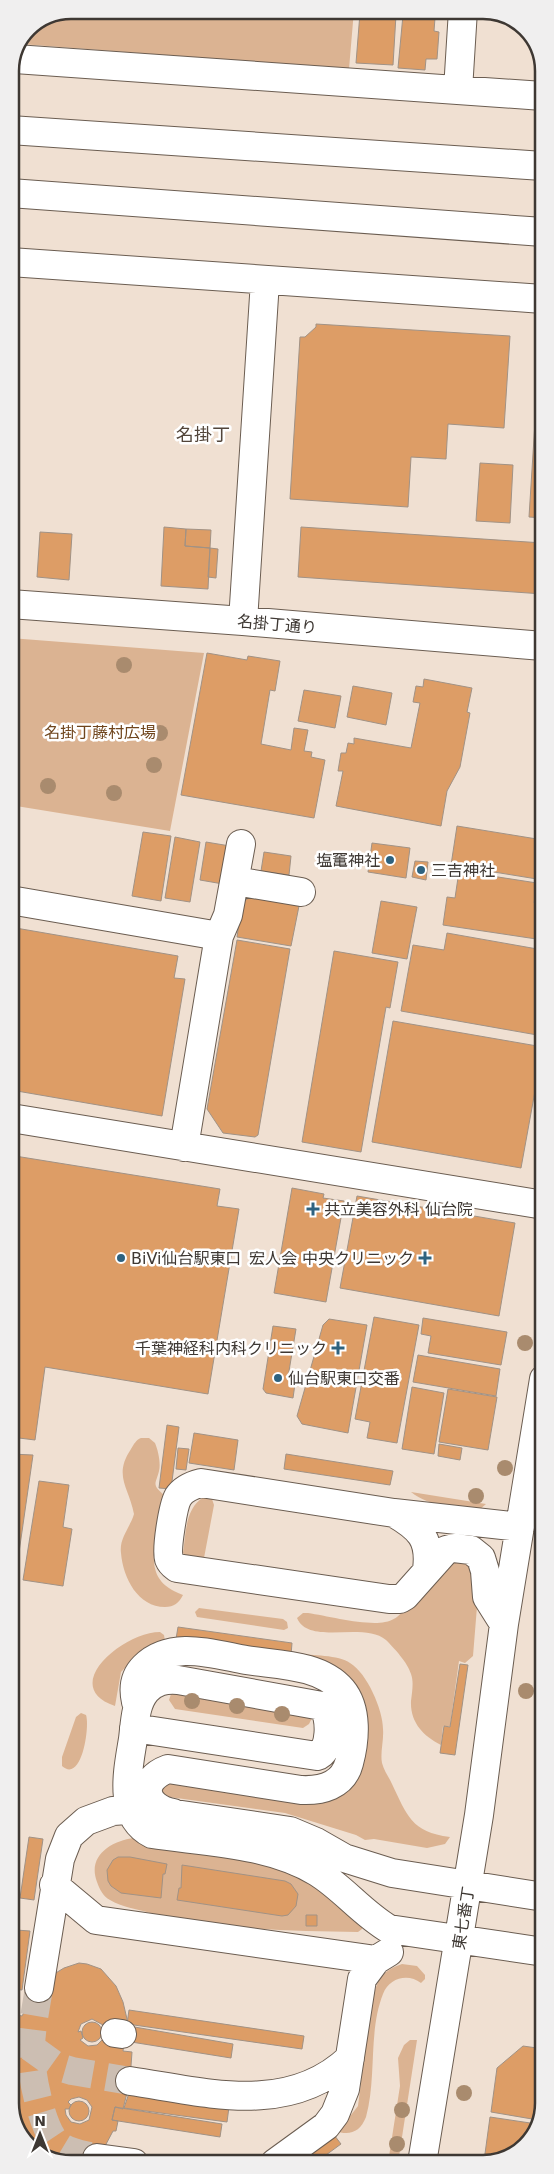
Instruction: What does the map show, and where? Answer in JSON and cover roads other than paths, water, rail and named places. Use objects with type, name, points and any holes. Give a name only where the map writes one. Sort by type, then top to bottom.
[{"type":"street","points":[[458,90],[462,19]]},
{"type":"street","points":[[20,59],[535,95]]},
{"type":"street","points":[[19,131],[535,165]]},
{"type":"street","points":[[19,193],[535,231]]},
{"type":"street","points":[[19,263],[535,299]]},
{"type":"street","points":[[243,621],[265,281]]},
{"type":"street","name":"名掛丁通り","points":[[19,605],[535,645]]},
{"type":"street","points":[[184,1147],[219,936],[228,914],[241,844]]},
{"type":"street","points":[[235,881],[301,892]]},
{"type":"street","points":[[19,902],[219,936]]},
{"type":"street","points":[[19,1119],[535,1204]]},
{"type":"street","points":[[504,1624],[487,1596],[485,1571],[481,1558],[477,1553],[463,1548],[454,1548],[440,1555],[405,1596],[400,1599],[389,1599],[177,1568],[172,1564],[168,1553],[177,1500],[202,1474],[394,1513],[520,1527]]},
{"type":"street","name":"東七番丁","points":[[423,2155],[451,1939],[468,1885],[504,1624],[520,1527],[535,1476]]},
{"type":"street","points":[[394,1513],[413,1524],[424,1538],[428,1559],[427,1570]]},
{"type":"street","points":[[136,1719],[134,1684],[142,1669],[155,1658],[162,1655],[187,1651],[310,1671],[335,1683],[349,1700],[353,1713],[351,1755],[346,1771],[337,1782],[331,1786],[312,1790],[168,1769],[156,1774],[149,1784],[148,1796],[158,1807],[168,1812],[290,1832],[316,1842],[355,1862],[414,1878],[535,1896]]},
{"type":"street","points":[[136,1719],[140,1700],[147,1690],[156,1683],[167,1679],[322,1706],[329,1715],[326,1746],[322,1755],[311,1756],[136,1719],[122,1719],[114,1784],[130,1807],[136,1822],[144,1830],[152,1834],[270,1852],[294,1860],[328,1879],[368,1915],[389,1929],[535,1951]]},
{"type":"street","points":[[39,1988],[54,1885],[60,1859],[69,1836],[86,1822],[113,1811],[130,1807],[185,1815]]},
{"type":"street","points":[[54,1885],[96,1920],[376,1960]]},
{"type":"street","points":[[286,2155],[326,2126],[335,2114],[345,2089],[362,1979],[376,1960],[411,1941],[424,1938],[451,1939]]},
{"type":"street","points":[[130,2081],[232,2096],[266,2096],[314,2084],[350,2058]]},
{"type":"tunnel","points":[[39,1988],[31,2045],[32,2067],[37,2095],[45,2122],[55,2141],[64,2148],[84,2155]]},
{"type":"tunnel","points":[[30,2047],[58,2067],[130,2081]]},
{"type":"place","name":"塩竃神社","points":[[390,860]]},
{"type":"place","name":"三吉神社","points":[[421,870]]},
{"type":"place","name":"共立美容外科 仙台院","points":[[313,1209]]},
{"type":"place","name":"BiVi仙台駅東口","points":[[121,1258]]},
{"type":"place","name":"宏人会 中央クリニック","points":[[425,1258]]},
{"type":"place","name":"千葉神経科内科クリニック","points":[[338,1348]]},
{"type":"place","name":"仙台駅東口交番","points":[[278,1378]]},
{"type":"district","name":"名掛丁","points":[[203,435]]},
{"type":"park label","name":"名掛丁藤村広場","points":[[100,732]]}]
